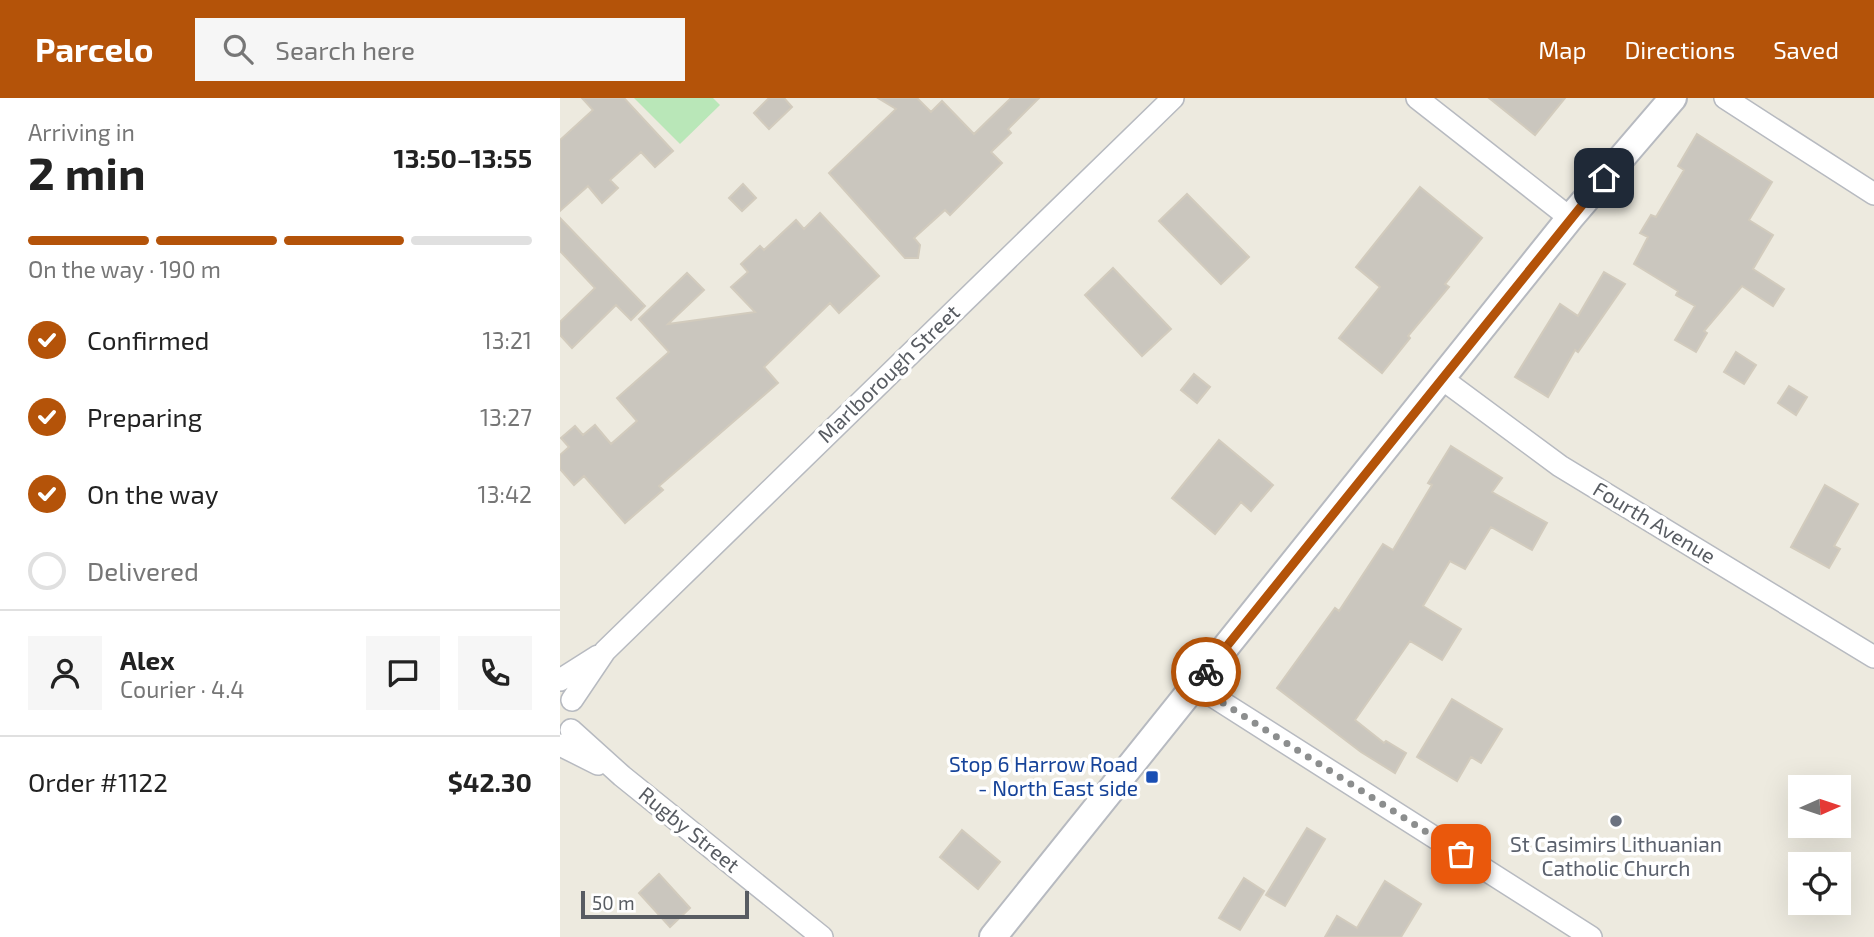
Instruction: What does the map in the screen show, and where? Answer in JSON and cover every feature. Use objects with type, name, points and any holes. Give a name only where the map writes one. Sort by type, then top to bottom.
[{"type":"street","name":"Marlborough Street","points":[[566,693],[605,651],[1173,98]]},
{"type":"street","points":[[1417,98],[1570,219]]},
{"type":"street","points":[[993,937],[1441,378],[1570,219],[1673,98]]},
{"type":"street","points":[[1725,98],[1874,194]]},
{"type":"street","name":"Fourth Avenue","points":[[1441,378],[1560,466],[1874,657]]},
{"type":"street","name":"Marlborough Street","points":[[560,680],[605,651]]},
{"type":"street","points":[[1195,685],[1591,937]]},
{"type":"street","points":[[564,739],[575,719],[566,693]]},
{"type":"street","name":"Rugby Street","points":[[564,739],[622,776],[822,937]]},
{"type":"green space","points":[[634,98],[713,98],[720,105],[680,144]]},
{"type":"building","points":[[582,98],[624,98],[673,151],[655,167],[641,152],[610,180],[618,188],[602,203],[588,186],[560,211],[560,140],[593,110]]},
{"type":"building","points":[[769,98],[784,98],[792,107],[769,129],[754,113]]},
{"type":"building","points":[[878,98],[917,98],[931,112],[942,101],[974,134],[1011,98],[1039,98],[1008,129],[1011,133],[991,152],[1002,163],[950,215],[945,210],[914,238],[920,245],[918,258],[905,258],[829,173],[896,109]]},
{"type":"building","points":[[1489,98],[1565,98],[1535,135]]},
{"type":"building","points":[[1697,134],[1772,182],[1749,220],[1773,235],[1753,269],[1784,289],[1773,306],[1742,286],[1704,331],[1707,333],[1696,352],[1675,340],[1695,306],[1676,295],[1678,291],[1634,264],[1648,237],[1640,233],[1651,215],[1656,217],[1684,170],[1678,166]]},
{"type":"building","points":[[743,184],[756,198],[742,211],[729,198]]},
{"type":"building","points":[[1420,187],[1482,238],[1445,284],[1449,287],[1408,336],[1410,338],[1382,373],[1339,338],[1380,287],[1356,267]]},
{"type":"building","points":[[1187,194],[1249,257],[1221,284],[1159,221]]},
{"type":"building","points":[[820,213],[879,276],[839,313],[830,303],[764,367],[778,383],[659,486],[663,490],[625,523],[584,476],[574,485],[560,469],[560,455],[569,447],[561,438],[575,426],[583,435],[595,425],[611,444],[637,421],[617,398],[669,352],[639,319],[687,273],[704,290],[668,324],[755,312],[731,287],[748,272],[741,264],[760,246],[764,250],[796,220],[804,229]]},
{"type":"building","points":[[560,218],[645,306],[631,320],[616,305],[572,348],[560,335],[560,322],[595,288],[560,251]]},
{"type":"building","points":[[1113,268],[1171,329],[1142,356],[1085,295]]},
{"type":"building","points":[[1604,272],[1625,284],[1578,352],[1575,350],[1548,397],[1515,377],[1560,304],[1578,316]]},
{"type":"building","points":[[1736,352],[1756,365],[1744,384],[1724,372]]},
{"type":"building","points":[[1194,374],[1210,387],[1197,403],[1181,390]]},
{"type":"building","points":[[1789,386],[1807,397],[1796,415],[1778,403]]},
{"type":"building","points":[[1219,440],[1273,485],[1251,511],[1241,502],[1215,534],[1172,498]]},
{"type":"building","points":[[1451,446],[1502,478],[1492,492],[1547,523],[1532,550],[1491,527],[1465,569],[1450,561],[1423,606],[1461,629],[1442,660],[1410,641],[1355,720],[1384,743],[1386,741],[1406,753],[1395,773],[1361,752],[1277,688],[1335,608],[1339,611],[1383,544],[1393,550],[1432,485],[1428,483]]},
{"type":"building","points":[[1825,485],[1858,504],[1834,546],[1840,549],[1829,568],[1791,547]]},
{"type":"building","points":[[1452,699],[1502,729],[1481,763],[1471,757],[1457,781],[1417,757]]},
{"type":"building","points":[[1307,828],[1325,839],[1285,906],[1266,895]]},
{"type":"building","points":[[962,830],[1000,862],[978,889],[940,857]]},
{"type":"building","points":[[659,874],[690,908],[670,927],[639,893]]},
{"type":"building","points":[[1244,878],[1264,891],[1240,930],[1219,918]]},
{"type":"building","points":[[1385,881],[1421,904],[1401,937],[1325,937],[1337,916],[1357,928]]},
{"type":"way so far","points":[[1206,672],[1195,685],[1461,854]]},
{"type":"place","name":"Stop 6 Harrow Road - North East side","points":[[1152,777]]},
{"type":"place","name":"St Casimirs Lithuanian Catholic Church","points":[[1616,821]]},
{"type":"route","points":[[1206,672],[1604,178]]}]
